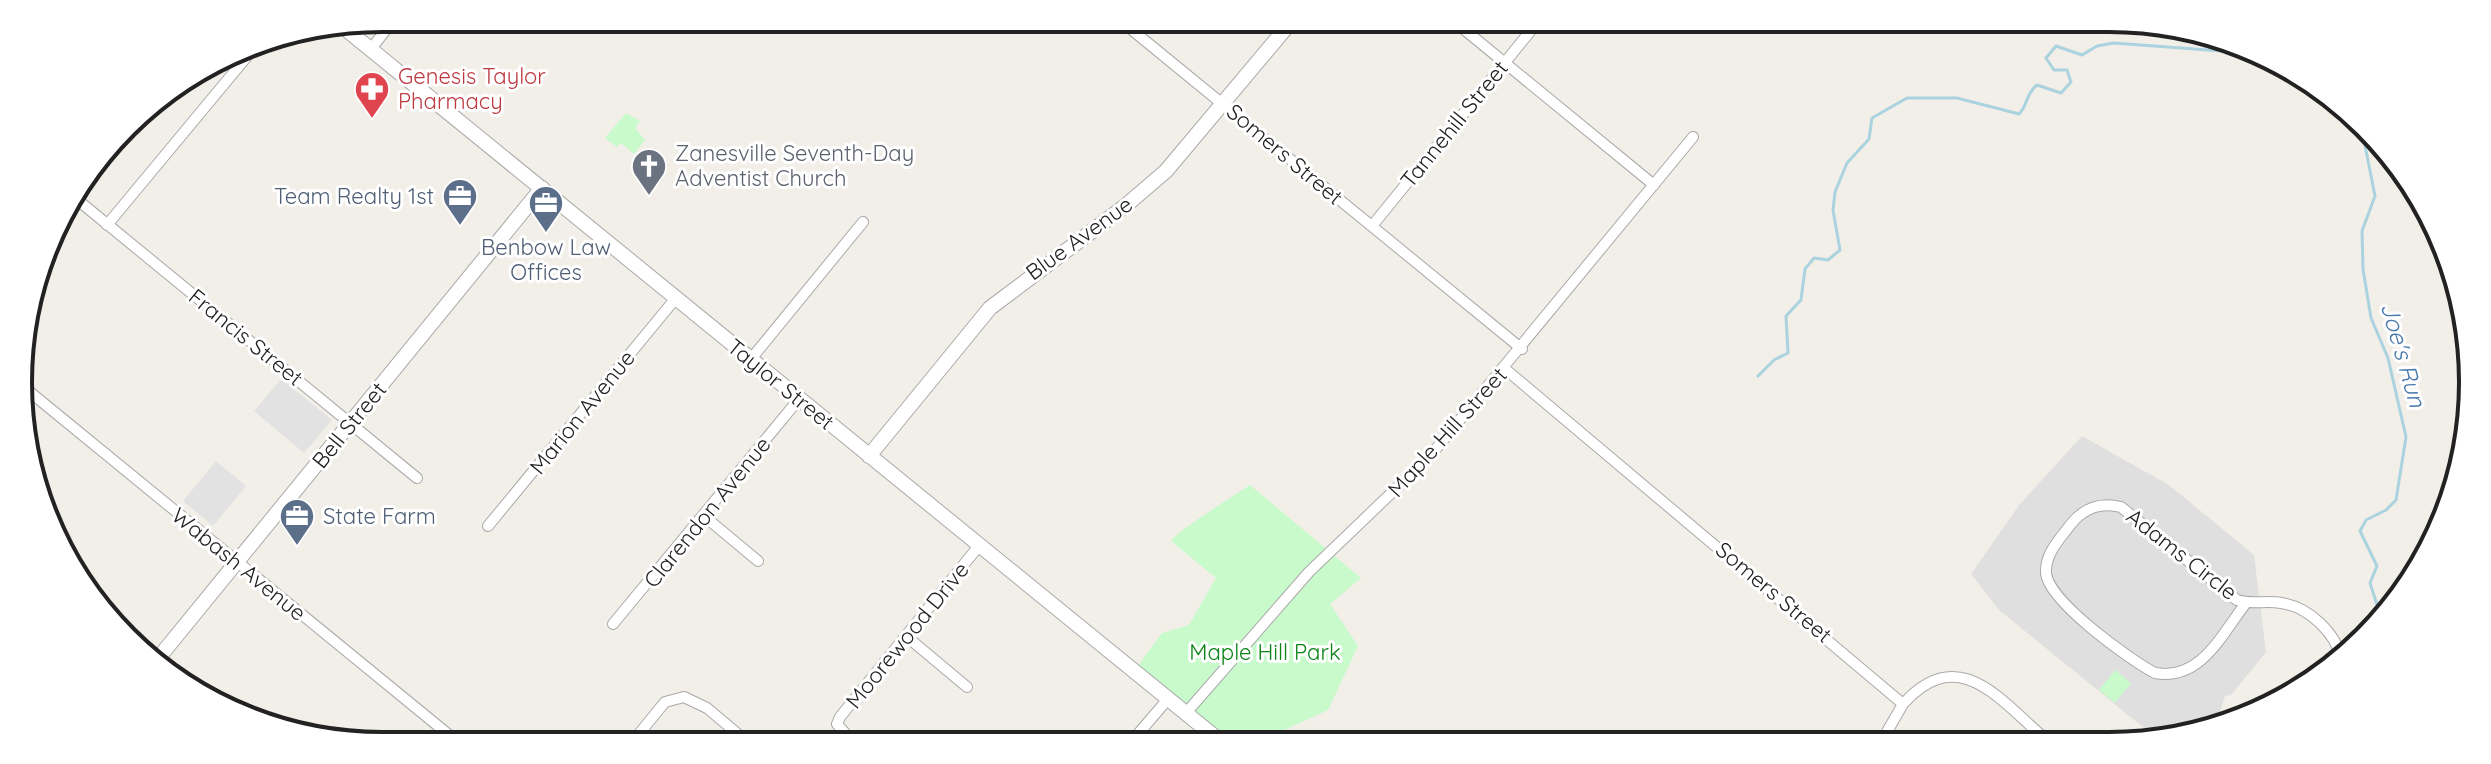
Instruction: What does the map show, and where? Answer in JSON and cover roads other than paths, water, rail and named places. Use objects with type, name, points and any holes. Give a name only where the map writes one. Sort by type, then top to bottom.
[{"type":"street","points":[[371,49],[384,32]]},
{"type":"street","name":"Somers Street","points":[[1135,32],[1522,349]]},
{"type":"street","name":"Blue Avenue","points":[[869,456],[990,308],[1144,191],[1184,151],[1283,32]]},
{"type":"street","points":[[1467,32],[1654,185]]},
{"type":"street","name":"Tannehill Street","points":[[1372,226],[1530,32]]},
{"type":"street","name":"Taylor Street","points":[[352,34],[978,547],[1209,732]]},
{"type":"street","points":[[107,225],[243,61]]},
{"type":"street","name":"Maple Hill Street","points":[[1186,713],[1309,572],[1430,456],[1522,349],[1693,137]]},
{"type":"street","name":"Bell Street","points":[[162,654],[542,188]]},
{"type":"street","name":"Francis Street","points":[[81,203],[417,478]]},
{"type":"street","points":[[751,359],[863,222]]},
{"type":"street","name":"Marion Avenue","points":[[488,526],[676,298]]},
{"type":"street","name":"Somers Street","points":[[1504,368],[1903,704]]},
{"type":"street","name":"Wabash Avenue","points":[[33,394],[445,732]]},
{"type":"street","name":"Clarendon Avenue","points":[[613,624],[799,399]]},
{"type":"street","name":"Adams Circle","points":[[2246,603],[2196,667],[2170,676],[2155,673],[2059,599],[2046,576],[2047,562],[2052,550],[2078,516],[2088,509],[2110,505],[2121,507],[2237,600],[2246,603],[2277,602],[2306,613],[2332,637],[2337,648]]},
{"type":"street","points":[[704,516],[758,561]]},
{"type":"street","name":"Moorewood Drive","points":[[844,732],[837,724],[978,547]]},
{"type":"street","points":[[906,636],[967,687]]},
{"type":"street","points":[[1887,732],[1903,704],[1931,681],[1957,674],[1981,685],[2037,732]]},
{"type":"street","points":[[641,732],[665,702],[684,697],[698,702],[735,732]]},
{"type":"street","points":[[1140,732],[1168,699]]},
{"type":"waterway","points":[[1758,376],[1774,360],[1788,353],[1786,316],[1801,300],[1805,269],[1814,258],[1828,260],[1840,250],[1833,210],[1835,192],[1847,163],[1869,139],[1872,118],[1907,98],[1957,98],[2019,114],[2037,85],[2061,93],[2071,82],[2067,70],[2054,70],[2046,58],[2056,46],[2082,55],[2097,46],[2114,43],[2222,51]]},
{"type":"waterway","name":"Joe's Run","points":[[2365,144],[2375,196],[2362,231],[2363,269],[2371,318],[2388,358],[2406,437],[2396,500],[2386,510],[2366,520],[2360,531],[2377,566],[2370,583],[2378,606]]},
{"type":"place","name":"Genesis Taylor Pharmacy","points":[[372,120]]},
{"type":"place","name":"Zanesville Seventh-Day Adventist Church","points":[[649,197]]},
{"type":"place","name":"Team Realty 1st","points":[[460,227]]},
{"type":"place","name":"Benbow Law Offices","points":[[546,234]]},
{"type":"place","name":"State Farm","points":[[297,547]]},
{"type":"park label","name":"Maple Hill Park","points":[[1265,652]]}]
